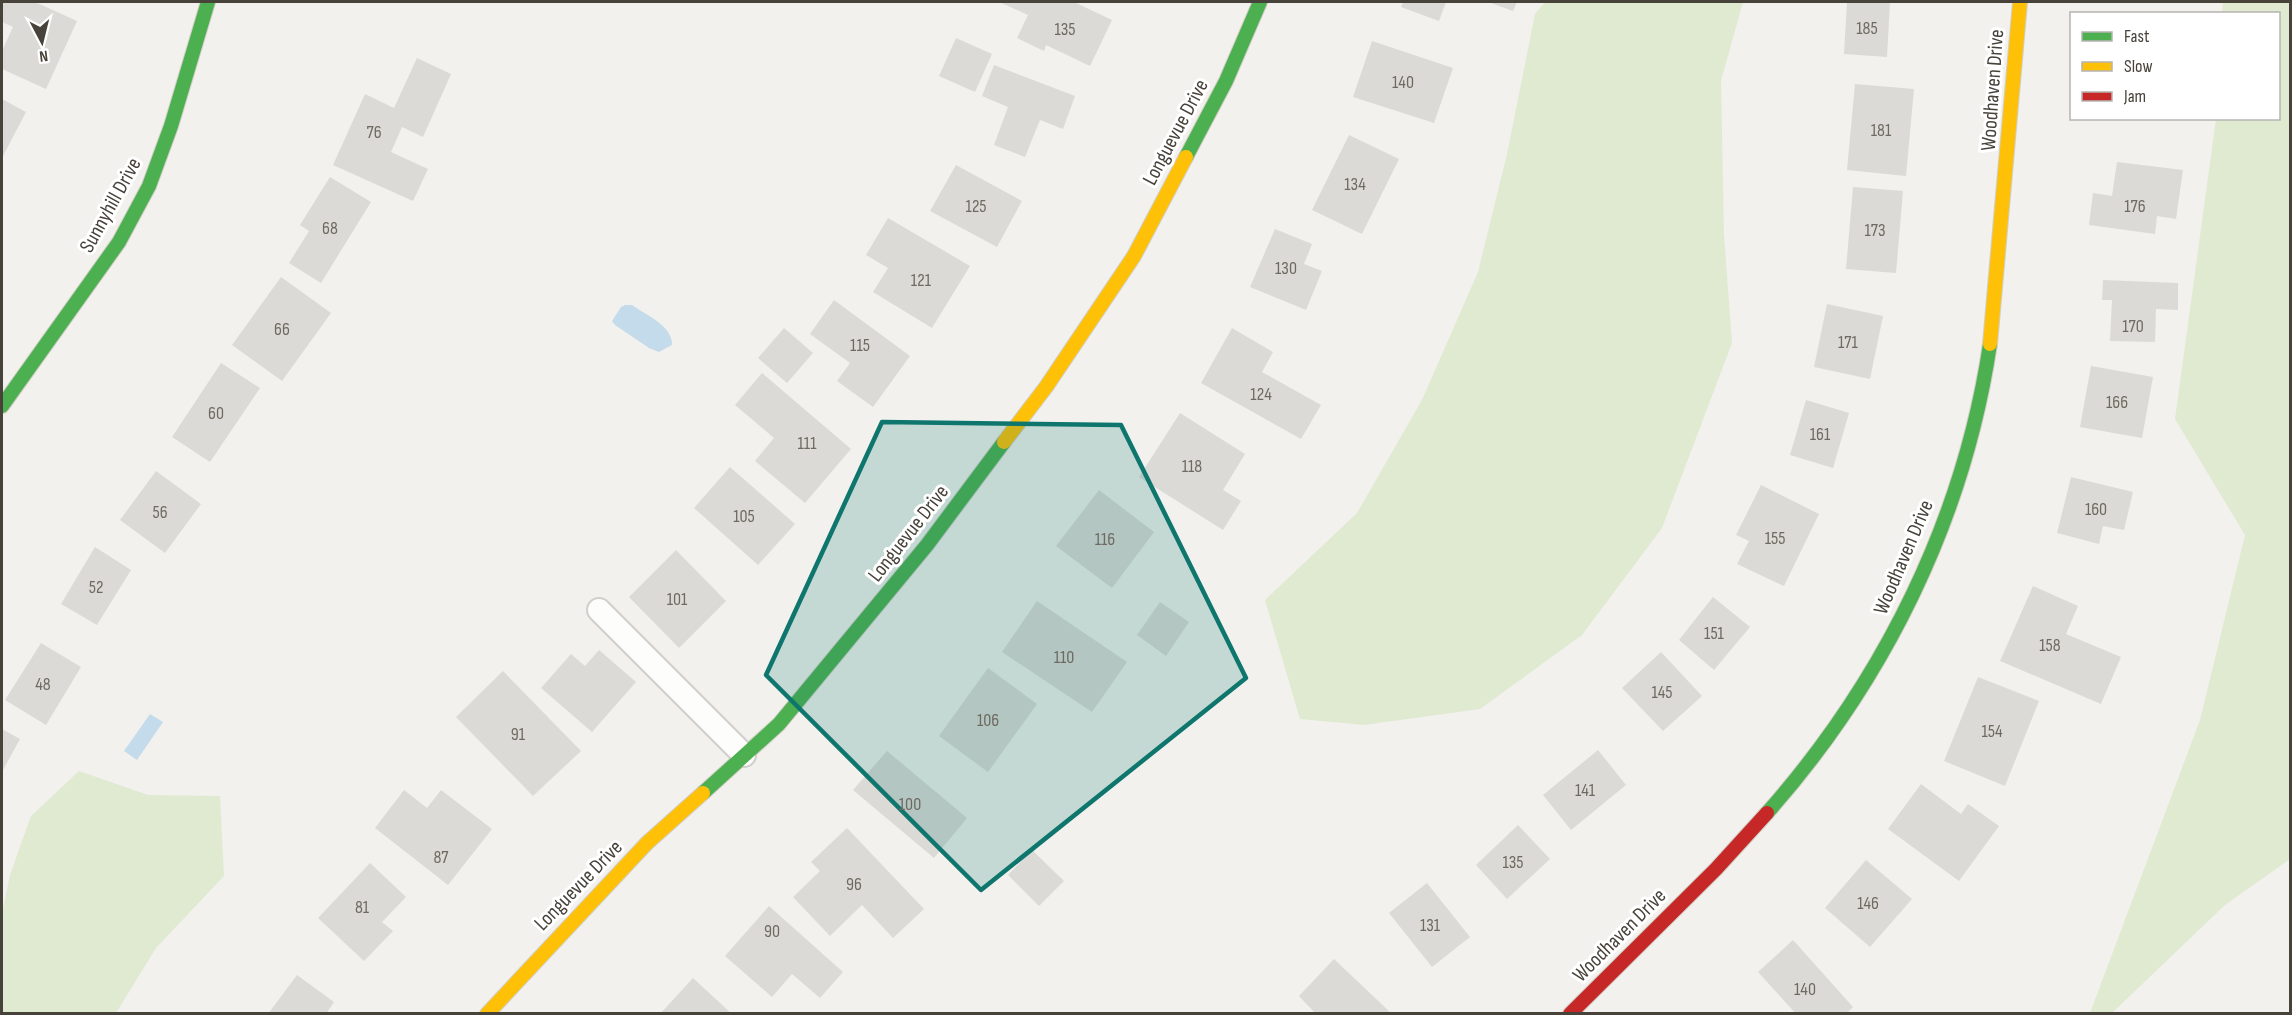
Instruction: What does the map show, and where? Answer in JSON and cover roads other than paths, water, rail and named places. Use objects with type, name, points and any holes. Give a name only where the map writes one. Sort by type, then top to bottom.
[{"type":"street","name":"Sunnyhill Drive","points":[[2,406],[119,242],[149,186],[171,126],[208,2]]},
{"type":"street","name":"Longuevue Drive","points":[[487,1014],[647,843],[779,724],[920,554],[1046,387],[1134,256],[1226,81],[1260,2]]},
{"type":"street","name":"Woodhaven Drive","points":[[1570,1014],[1744,839],[1799,777],[1849,710],[1892,636],[1930,558],[1961,471],[1984,383],[1996,302],[2020,2]]},
{"type":"lane","points":[[598,610],[744,755]]},
{"type":"water","points":[[632,305],[658,322],[668,332],[672,345],[659,352],[649,348],[615,325],[612,321],[621,307]]},
{"type":"water","points":[[150,714],[163,722],[137,760],[124,751]]}]
